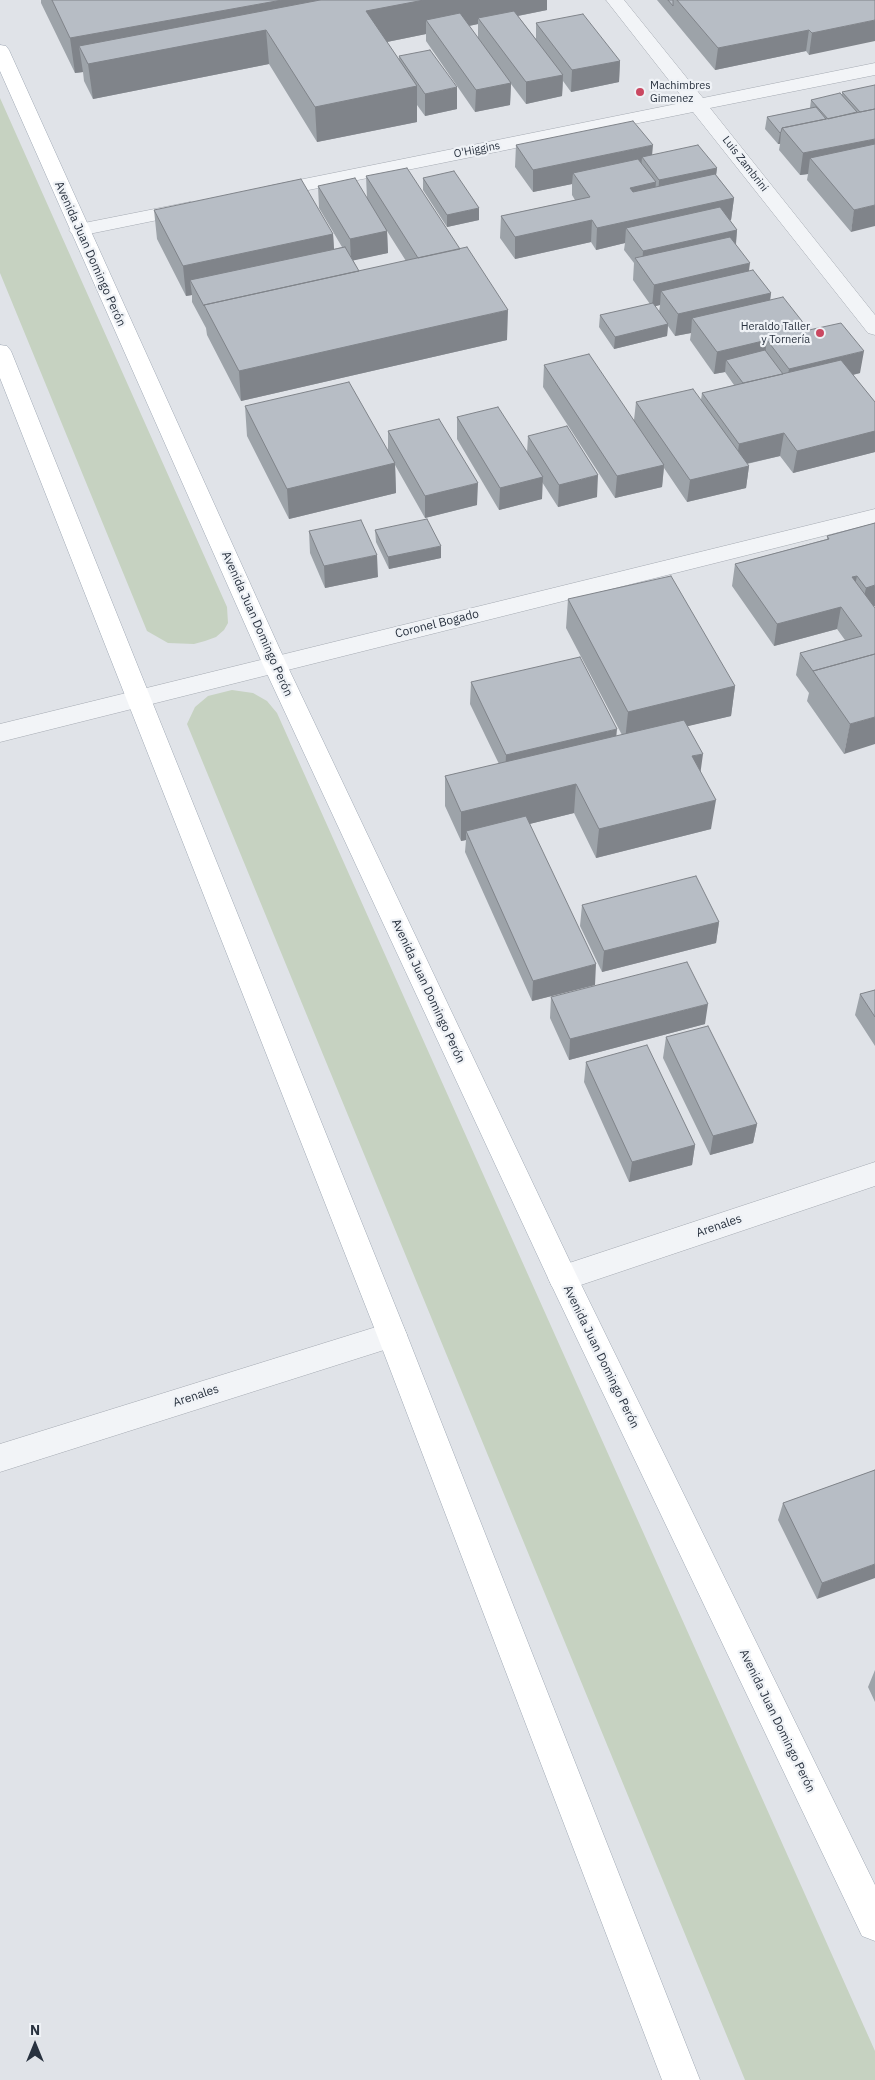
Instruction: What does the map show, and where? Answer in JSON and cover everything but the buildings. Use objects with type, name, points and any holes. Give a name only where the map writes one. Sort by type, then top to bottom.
[{"type":"main road","name":"Avenida Juan Domingo Perón","points":[[0,50],[275,665],[563,1278],[875,1923]]},
{"type":"main road","points":[[0,351],[392,1335],[681,2080]]},
{"type":"street","name":"Luis Zambrini","points":[[616,0],[875,329]]},
{"type":"street","name":"O'Higgins","points":[[253,195],[875,69]]},
{"type":"street","points":[[79,230],[205,205]]},
{"type":"street","name":"Coronel Bogado","points":[[0,733],[875,516]]},
{"type":"street","name":"Arenales","points":[[563,1278],[875,1174]]},
{"type":"street","name":"Arenales","points":[[0,1458],[392,1335]]},
{"type":"green space","points":[[0,98],[227,607],[228,623],[224,630],[216,637],[194,644],[168,643],[147,631],[0,273]]},
{"type":"green space","points":[[232,690],[253,693],[267,701],[277,713],[875,2051],[875,2080],[745,2080],[187,724],[195,707],[208,696]]},
{"type":"place","name":"Machimbres Gimenez","points":[[640,92]]},
{"type":"place","name":"Heraldo Taller y Tornería","points":[[820,333]]}]
